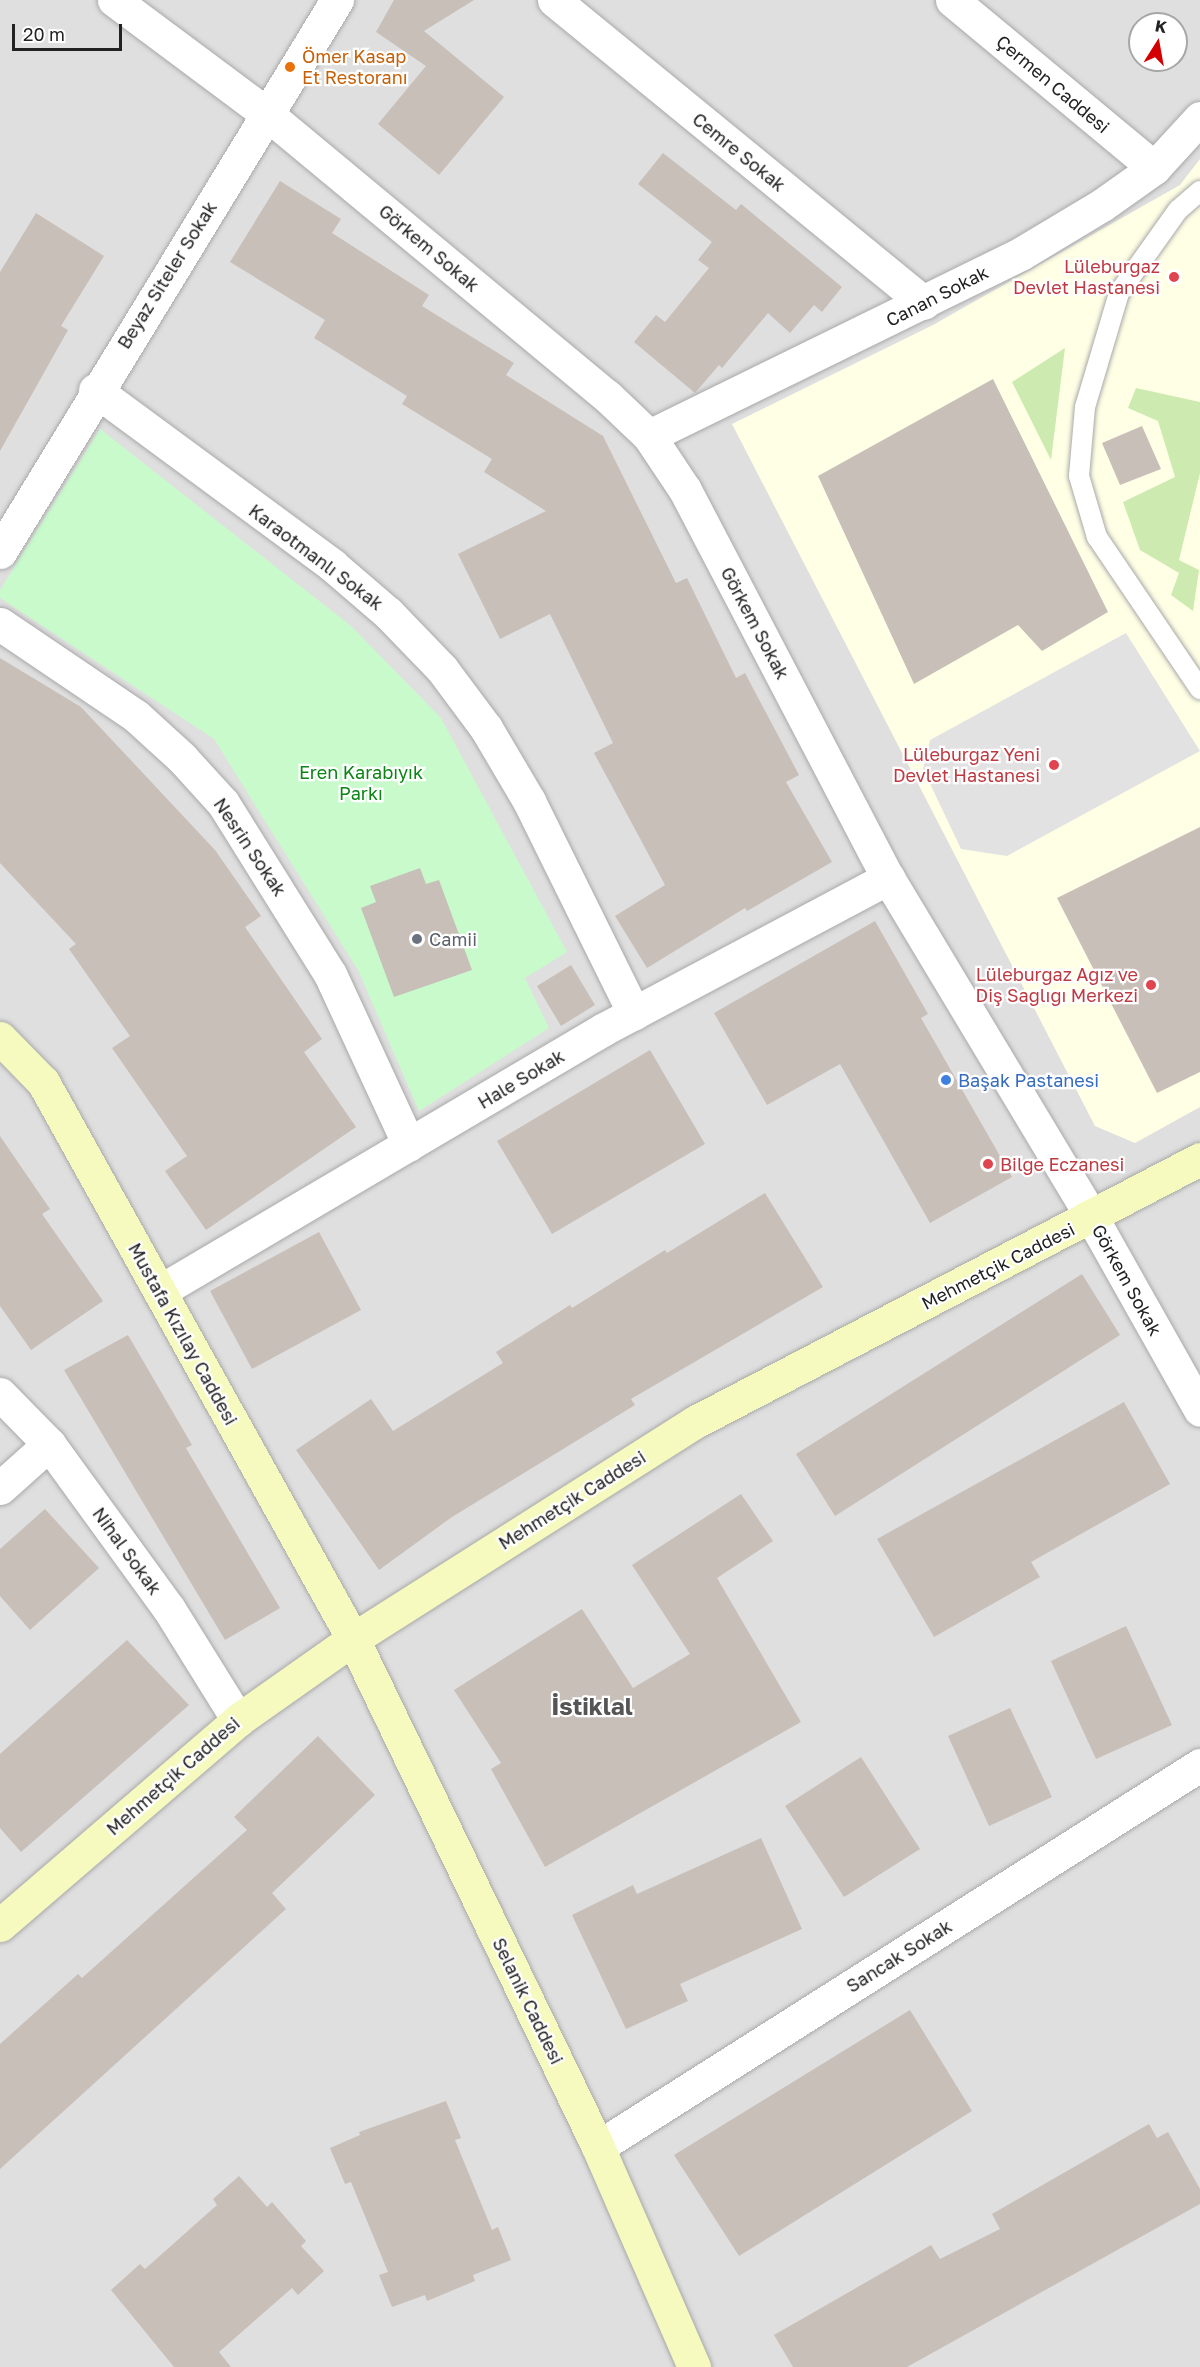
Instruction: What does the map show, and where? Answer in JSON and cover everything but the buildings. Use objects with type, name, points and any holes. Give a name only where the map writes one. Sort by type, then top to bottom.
[{"type":"street","name":"Görkem Sokak","points":[[114,0],[267,114],[607,396],[650,436],[685,490],[888,878],[1092,1218],[1200,1410]]},
{"type":"street","name":"Beyaz Siteler Sokak","points":[[0,552],[95,390],[337,0]]},
{"type":"street","name":"Cemre Sokak","points":[[554,0],[924,303]]},
{"type":"street","name":"Çermen Caddesi","points":[[952,0],[1154,168]]},
{"type":"street","name":"Canan Sokak","points":[[650,436],[924,303],[1032,247],[1102,205],[1154,168],[1200,118]]},
{"type":"street","name":"Karaotmanlı Sokak","points":[[95,390],[332,565],[388,613],[442,669],[486,728],[529,801],[634,1013]]},
{"type":"street","name":"Nesrin Sokak","points":[[0,624],[136,716],[182,758],[223,803],[330,974],[409,1145]]},
{"type":"street","name":"Hale Sokak","points":[[160,1291],[634,1013],[888,878]]},
{"type":"street","name":"Mustafa Kızılay Caddesi","points":[[0,1038],[43,1083],[353,1639]]},
{"type":"street","name":"Mehmetçik Caddesi","points":[[0,1926],[238,1720],[353,1639],[695,1422],[1092,1218],[1200,1159]]},
{"type":"street","name":"Nihal Sokak","points":[[0,1394],[49,1444],[170,1609],[238,1720]]},
{"type":"street","points":[[0,1488],[49,1444]]},
{"type":"street","name":"Selanik Caddesi","points":[[353,1639],[598,2147],[694,2367]]},
{"type":"street","name":"Sancak Sokak","points":[[598,2147],[1200,1765]]},
{"type":"lane","points":[[1200,191],[1178,210],[1119,293],[1085,407],[1079,476],[1097,537],[1200,689]]},
{"type":"shaded area","points":[[0,0],[1200,0],[1200,2367],[0,2367]]},
{"type":"shaded area","name":"Lüleburgaz Yeni Devlet Hastanesi","points":[[1200,159],[1200,1107],[1135,1143],[1095,1126],[732,424],[933,325],[1180,185]]},
{"type":"shaded area","points":[[1126,633],[1200,751],[1007,856],[961,849],[923,769],[930,740]]},
{"type":"green space","points":[[1065,348],[1051,460],[1012,382]]},
{"type":"green space","points":[[1136,388],[1200,402],[1200,473],[1179,560],[1199,570],[1193,611],[1171,595],[1179,573],[1140,550],[1123,502],[1175,477],[1158,421],[1128,408]]},
{"type":"green space","name":"Eren Karabıyık Parkı","points":[[100,429],[351,626],[441,718],[567,952],[525,978],[549,1028],[419,1111],[358,970],[214,739],[0,598],[0,590]]},
{"type":"place","name":"Ömer Kasap Et Restoranı","points":[[290,67]]},
{"type":"place","name":"Lüleburgaz Devlet Hastanesi","points":[[1174,277]]},
{"type":"place","name":"Lüleburgaz Yeni Devlet Hastanesi","points":[[1054,765]]},
{"type":"place","name":"Camii","points":[[417,939]]},
{"type":"place","name":"Lüleburgaz Ağız ve Diş Sağlığı Merkezi","points":[[1151,985]]},
{"type":"place","name":"Başak Pastanesi","points":[[946,1080]]},
{"type":"place","name":"Bilge Eczanesi","points":[[988,1164]]},
{"type":"district","name":"İstiklal","points":[[592,1706]]}]
